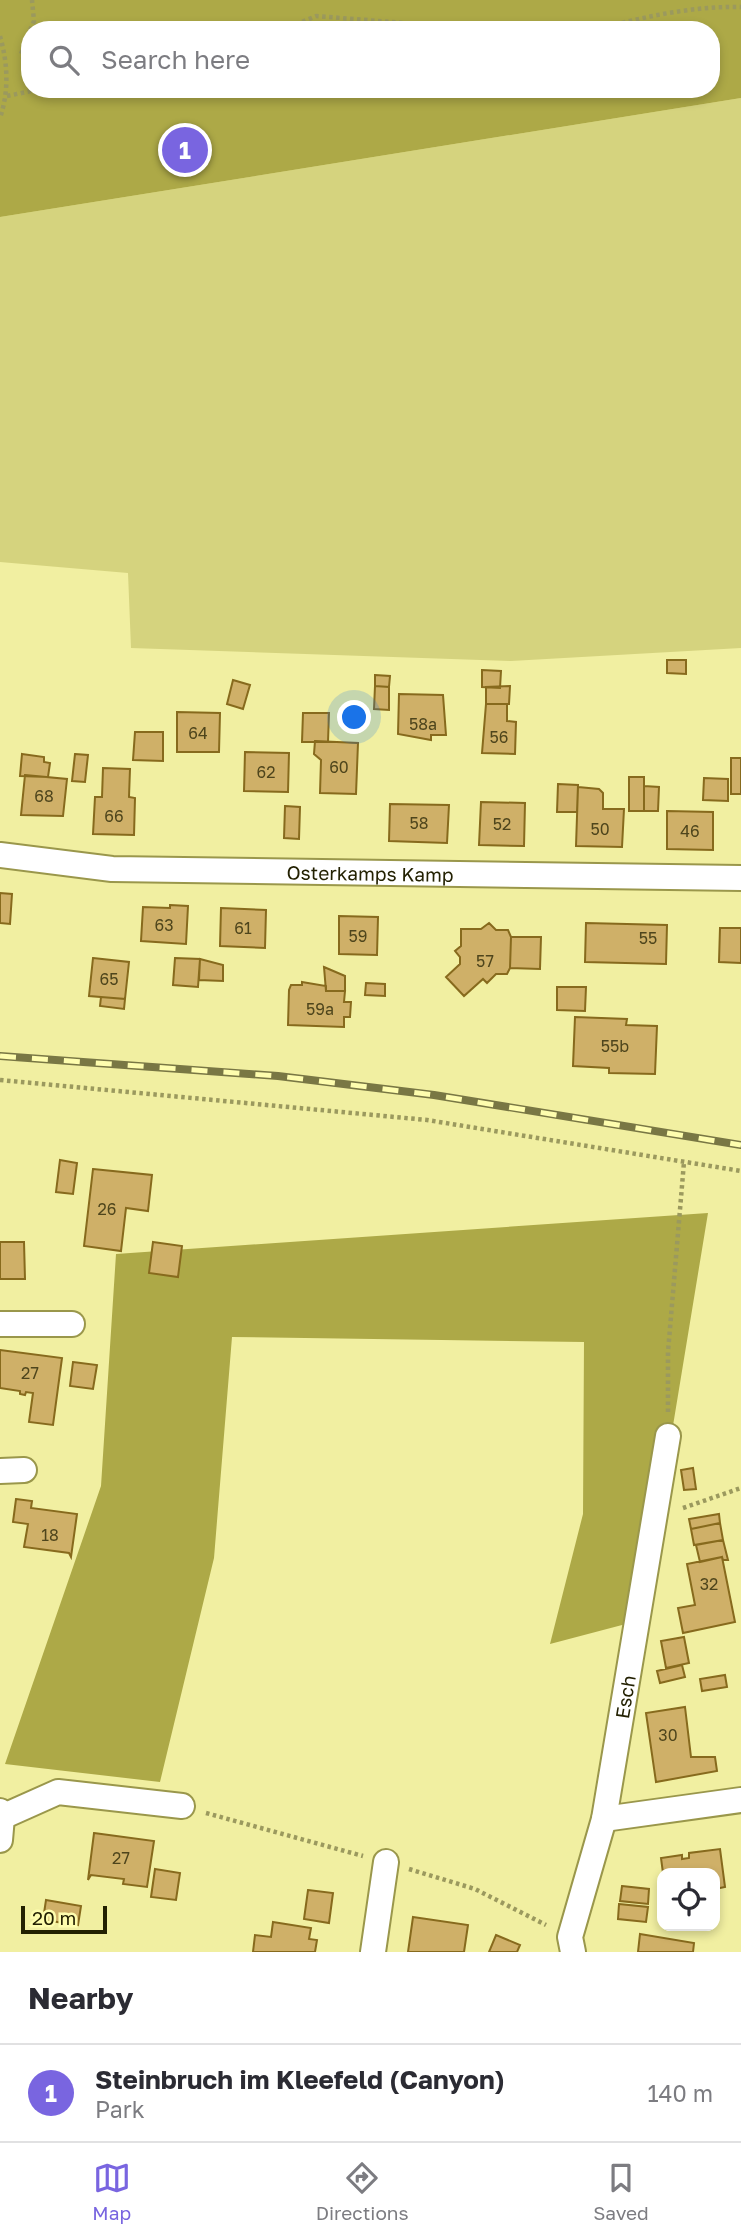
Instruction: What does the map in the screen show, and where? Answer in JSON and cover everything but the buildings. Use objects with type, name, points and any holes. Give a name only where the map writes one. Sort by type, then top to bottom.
[{"type":"street","name":"Osterkamps Kamp","points":[[0,855],[112,869],[741,878]]},
{"type":"street","points":[[0,1324],[72,1324]]},
{"type":"street","name":"Esch","points":[[571,1944],[604,1819],[668,1436]]},
{"type":"street","points":[[1,1823],[58,1792],[182,1806]]},
{"type":"street","points":[[604,1819],[741,1800]]},
{"type":"street","points":[[373,1952],[386,1862]]},
{"type":"path","points":[[32,0],[34,21]]},
{"type":"path","points":[[632,21],[718,6],[741,8]]},
{"type":"path","points":[[304,21],[316,16],[379,21]]},
{"type":"path","points":[[0,36],[5,54],[7,96],[0,118]]},
{"type":"path","points":[[7,96],[21,93]]},
{"type":"path","points":[[0,1080],[427,1120],[741,1171]]},
{"type":"path","points":[[668,1436],[668,1352],[684,1162]]},
{"type":"path","points":[[656,1520],[741,1488]]},
{"type":"path","points":[[182,1806],[475,1889],[571,1944]]},
{"type":"shaded area","points":[[0,0],[741,0],[741,98],[0,217]]},
{"type":"shaded area","points":[[741,98],[741,648],[511,661],[131,648],[128,573],[0,562],[0,217]]},
{"type":"shaded area","points":[[708,1213],[641,1620],[550,1644],[583,1514],[584,1342],[232,1337],[214,1558],[160,1782],[5,1764],[101,1486],[116,1254]]},
{"type":"railway","points":[[0,1056],[278,1076],[434,1095],[741,1145]]},
{"type":"place","name":"Steinbruch im Kleefeld (Canyon)","points":[[185,150]]}]
